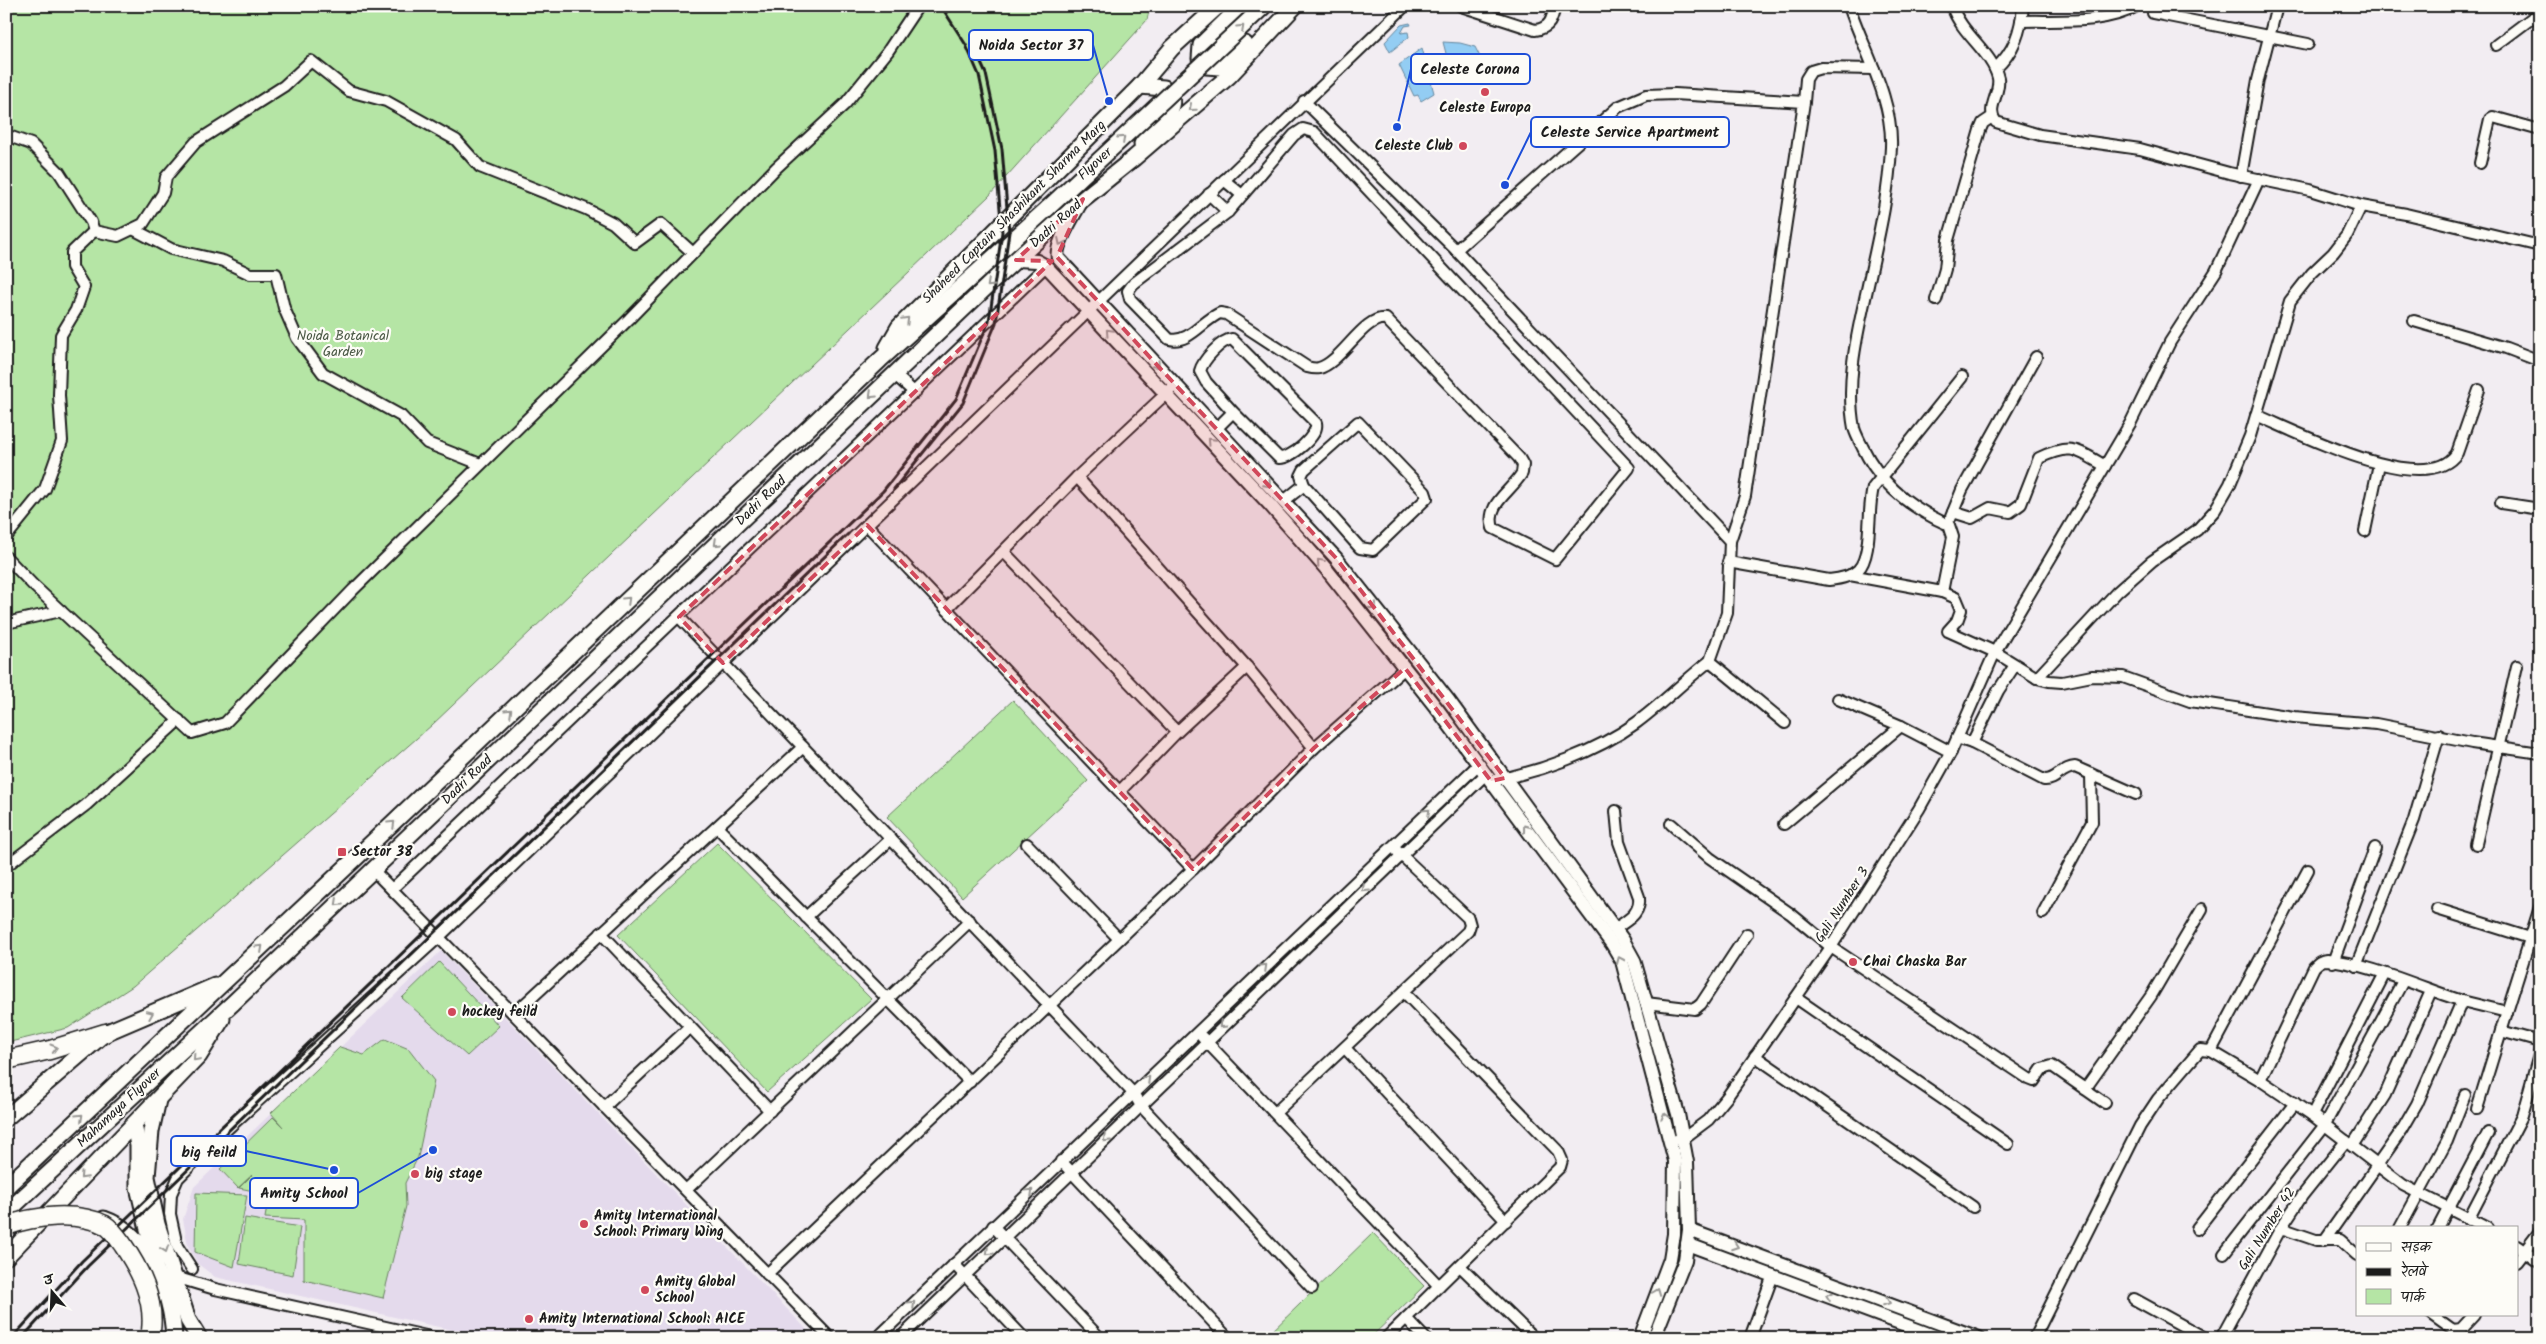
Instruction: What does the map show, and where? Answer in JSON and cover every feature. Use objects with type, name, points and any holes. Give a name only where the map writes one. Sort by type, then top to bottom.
[{"type":"highway","points":[[6,1060],[50,1050],[105,1032]]},
{"type":"highway","points":[[6,1226],[23,1220],[56,1215],[105,1225],[114,1233],[139,1270],[150,1301],[153,1318],[151,1334]]},
{"type":"main road","name":"Shaheed Captain Shashikant Sharma Marg","points":[[880,360],[899,327],[1140,86],[1172,48],[1218,6]]},
{"type":"main road","points":[[1241,6],[1201,45],[1199,54],[1206,66],[1220,67],[1265,24],[1280,22]]},
{"type":"main road","name":"Flyover","points":[[880,360],[1264,6]]},
{"type":"main road","name":"Dadri Road","points":[[232,1003],[894,374],[1083,199],[1134,158],[1229,76],[1295,6]]},
{"type":"main road","points":[[1134,158],[1148,133],[1170,112],[1173,103],[1170,94],[1164,88],[1140,86]]},
{"type":"main road","name":"Dadri Road","points":[[225,981],[880,360]]},
{"type":"main road","points":[[6,1118],[105,1032],[225,981]]},
{"type":"main road","name":"Mahamaya Flyover","points":[[6,1187],[225,981]]},
{"type":"main road","points":[[6,1257],[199,1056],[232,1003]]},
{"type":"main road","name":"Mahamaya Flyover","points":[[6,1213],[232,1003]]},
{"type":"main road","points":[[158,1099],[151,1131],[147,1177],[157,1224],[188,1320],[198,1338]]},
{"type":"main road","points":[[134,1124],[138,1146],[138,1187],[173,1324],[174,1338]]},
{"type":"main road","points":[[53,1208],[74,1209],[113,1222],[133,1237],[159,1272]]},
{"type":"street","points":[[6,557],[192,733],[225,723],[480,464],[560,388],[776,168],[845,104],[888,51],[918,6]]},
{"type":"street","points":[[192,1269],[177,1246],[170,1214],[170,1194],[178,1178],[225,1131],[439,937],[1404,6]]},
{"type":"street","points":[[1461,6],[1535,30],[1545,29],[1552,22],[1555,6]]},
{"type":"street","points":[[1849,6],[1874,69],[1887,113],[1891,145],[1886,200],[1852,362],[1851,400],[1854,429],[1880,477],[1903,498],[1948,525],[1953,537],[1942,592]]},
{"type":"street","points":[[1936,300],[1945,268],[1948,240],[1980,130],[1983,123],[1992,117],[1998,81],[1995,69],[1975,44],[1955,14],[1952,6]]},
{"type":"street","points":[[1995,69],[2012,49],[2021,21],[2023,6]]},
{"type":"street","points":[[2021,21],[2099,17],[2118,14],[2137,6]]},
{"type":"street","points":[[2241,176],[2258,80],[2277,6]]},
{"type":"street","points":[[2496,45],[2540,12]]},
{"type":"street","points":[[2153,13],[2308,44]]},
{"type":"street","points":[[94,231],[118,236],[143,224],[163,193],[166,177],[196,142],[284,86],[311,61],[350,91],[386,101],[456,140],[480,167],[613,223],[635,243],[661,224],[693,252]]},
{"type":"street","points":[[1485,773],[1505,778],[1558,761],[1607,741],[1637,722],[1710,660],[1727,613],[1730,541],[1745,496],[1806,79],[1811,71],[1821,68],[1874,69]]},
{"type":"street","points":[[1456,250],[1601,119],[1618,107],[1646,95],[1675,94],[1804,102]]},
{"type":"street","points":[[1304,102],[1456,250],[1730,541]]},
{"type":"street","points":[[1992,117],[1996,122],[2040,134],[2140,148],[2182,162],[2310,190],[2361,206],[2406,214],[2540,246]]},
{"type":"street","points":[[2480,163],[2490,119],[2493,117],[2540,130]]},
{"type":"street","points":[[1303,129],[1314,132],[1629,468],[1555,559],[1493,528],[1490,518],[1492,509],[1522,473],[1523,465],[1519,458],[1386,319],[1375,320],[1329,363],[1319,368],[1307,367],[1226,314],[1220,313],[1212,316],[1186,338],[1177,341],[1170,339],[1130,299],[1128,291],[1133,284],[1228,212],[1242,195],[1294,135],[1303,129]]},
{"type":"street","points":[[6,135],[31,144],[59,172],[91,222],[94,231]]},
{"type":"street","name":"Gali Number 3","points":[[1670,1141],[1684,1138],[1708,1120],[1727,1097],[1832,947],[1875,881],[1951,752],[1995,652],[2131,422],[2170,342],[2216,271],[2259,179]]},
{"type":"street","points":[[1224,180],[1242,195]]},
{"type":"street","points":[[1209,194],[1228,212]]},
{"type":"street","points":[[1083,199],[1060,242],[1057,255],[1094,306],[1171,389],[1326,570],[1405,668],[1612,944],[1622,961],[1675,1161],[1674,1234],[1670,1259],[1640,1338]]},
{"type":"street","points":[[2037,678],[2117,592],[2152,561],[2197,530],[2215,510],[2230,484],[2250,436],[2290,301],[2312,273],[2333,253],[2342,241],[2361,206]]},
{"type":"street","points":[[133,229],[171,249],[223,261],[250,274],[276,274],[284,308],[297,338],[322,373],[401,416],[427,443],[480,464]]},
{"type":"street","points":[[6,537],[45,489],[62,441],[60,335],[76,310],[84,288],[72,268],[72,252],[94,231]]},
{"type":"street","points":[[1016,260],[1037,262],[1046,266],[1094,306]]},
{"type":"street","points":[[392,889],[680,617],[1046,266]]},
{"type":"street","points":[[2414,321],[2506,348],[2540,361]]},
{"type":"street","points":[[1227,340],[1236,342],[1316,423],[1317,428],[1315,433],[1290,456],[1279,458],[1233,412],[1206,382],[1200,371],[1201,365],[1227,340]]},
{"type":"street","points":[[1948,525],[1962,490],[2036,357]]},
{"type":"street","points":[[894,374],[915,393]]},
{"type":"street","points":[[1728,562],[1829,580],[1844,578],[1859,569],[1866,554],[1870,500],[1880,477],[1937,410],[1962,377]]},
{"type":"street","points":[[1171,389],[1217,428],[1336,558],[1449,701],[1615,929],[1634,960],[1684,1138],[1687,1162],[1689,1230],[1685,1260],[1654,1338]]},
{"type":"street","points":[[946,609],[1077,477],[1171,389]]},
{"type":"street","points":[[2256,414],[2379,464],[2406,469],[2433,468],[2443,466],[2452,460],[2457,453],[2478,390]]},
{"type":"street","points":[[1217,428],[1233,412]]},
{"type":"street","points":[[1358,422],[1425,492],[1427,498],[1380,544],[1369,551],[1360,548],[1304,485],[1301,476],[1304,470],[1358,422]]},
{"type":"street","points":[[1953,512],[1972,518],[1990,508],[2010,512],[2021,504],[2039,458],[2060,448],[2080,452],[2105,466]]},
{"type":"street","points":[[2365,531],[2379,464]]},
{"type":"street","points":[[1077,477],[1247,667],[1314,748]]},
{"type":"street","points":[[1284,502],[1304,485]]},
{"type":"street","points":[[2501,503],[2540,509]]},
{"type":"street","points":[[867,525],[1193,869]]},
{"type":"street","points":[[1004,552],[1176,732]]},
{"type":"street","points":[[1850,574],[1942,592],[1956,598],[1961,610],[1957,621],[1948,631],[1995,652],[2037,678],[2062,682],[2092,676],[2123,677],[2190,701],[2294,716],[2376,724],[2540,753]]},
{"type":"street","points":[[6,623],[61,611]]},
{"type":"street","points":[[680,617],[1133,1093],[1140,1106],[1312,1288]]},
{"type":"street","points":[[1710,660],[1786,723]]},
{"type":"street","points":[[1972,743],[1998,691],[2015,664]]},
{"type":"street","points":[[2476,844],[2496,746],[2517,666]]},
{"type":"street","points":[[1120,791],[1176,732],[1247,667]]},
{"type":"street","points":[[767,1274],[1193,869],[1314,748],[1405,668]]},
{"type":"street","points":[[1838,700],[1901,726],[1951,752]]},
{"type":"street","points":[[6,866],[86,805],[179,720]]},
{"type":"street","points":[[1784,824],[1901,726]]},
{"type":"street","points":[[2356,966],[2414,820],[2439,735]]},
{"type":"street","points":[[1957,738],[1972,743],[2044,780],[2053,779],[2066,768],[2075,767],[2136,794]]},
{"type":"street","points":[[514,1014],[804,747]]},
{"type":"street","points":[[877,1338],[1391,845],[1485,773]]},
{"type":"street","points":[[900,1338],[1485,773]]},
{"type":"street","points":[[2043,913],[2092,822],[2091,774]]},
{"type":"street","points":[[1615,929],[1636,913],[1640,906],[1639,897],[1618,842],[1616,811]]},
{"type":"street","points":[[1671,824],[1710,858],[1791,914],[1832,947],[2029,1079],[2034,1081],[2042,1069],[2052,1066],[2105,1103]]},
{"type":"street","points":[[717,827],[970,1082]]},
{"type":"street","points":[[806,917],[891,838]]},
{"type":"street","points":[[1027,844],[1119,940]]},
{"type":"street","points":[[1275,1113],[1468,932],[1470,925],[1468,918],[1391,845]]},
{"type":"street","points":[[2333,962],[2375,848]]},
{"type":"street","points":[[374,870],[830,1338]]},
{"type":"street","points":[[2211,1052],[2308,870]]},
{"type":"street","points":[[2477,1109],[2540,907]]},
{"type":"street","points":[[2085,1089],[2151,996],[2202,909]]},
{"type":"street","points":[[2437,909],[2530,938]]},
{"type":"street","points":[[686,1190],[970,921]]},
{"type":"street","points":[[601,933],[770,1111]]},
{"type":"street","points":[[1646,1003],[1695,1010],[1701,1004],[1747,934]]},
{"type":"street","points":[[2260,1080],[2314,967],[2319,962],[2333,962],[2356,966],[2462,1001],[2507,1012]]},
{"type":"street","points":[[2312,1115],[2384,975]]},
{"type":"street","points":[[2224,1254],[2324,1126],[2403,981]]},
{"type":"street","name":"Gali Number 42","points":[[2220,1338],[2281,1228],[2302,1196],[2349,1143],[2386,1095],[2431,991]]},
{"type":"street","points":[[1386,1338],[1560,1167],[1562,1160],[1558,1151],[1404,992]]},
{"type":"street","points":[[1796,998],[2008,1144]]},
{"type":"street","points":[[2324,1241],[2402,1130],[2417,1104],[2462,1001]]},
{"type":"street","points":[[604,1107],[690,1027]]},
{"type":"street","points":[[1197,1031],[1439,1286]]},
{"type":"street","points":[[2501,1031],[2540,1042]]},
{"type":"street","points":[[1345,1048],[1506,1221]]},
{"type":"street","points":[[2034,1338],[2140,1126],[2158,1099],[2200,1050],[2211,1052],[2295,1103],[2403,1185],[2483,1226]]},
{"type":"street","points":[[2469,1218],[2522,1116],[2540,1051]]},
{"type":"street","points":[[1755,1056],[1973,1207]]},
{"type":"street","points":[[2401,1226],[2447,1141],[2465,1095]]},
{"type":"street","points":[[2197,1229],[2295,1103]]},
{"type":"street","points":[[2439,1226],[2488,1133]]},
{"type":"street","points":[[1061,1161],[1228,1338]]},
{"type":"street","points":[[994,1226],[1100,1338]]},
{"type":"street","points":[[2281,1228],[2324,1241],[2340,1240],[2356,1254]]},
{"type":"street","points":[[1689,1230],[1972,1336]]},
{"type":"street","points":[[2540,1231],[2521,1249],[2540,1262]]},
{"type":"street","points":[[1687,1244],[1940,1338]]},
{"type":"street","points":[[954,1264],[1024,1338]]},
{"type":"street","points":[[1460,1266],[1534,1338]]},
{"type":"street","points":[[1750,1338],[1773,1275]]},
{"type":"street","points":[[175,1277],[215,1289],[435,1338]]},
{"type":"street","points":[[2134,1299],[2205,1338]]},
{"type":"street","points":[[2433,1316],[2453,1330],[2461,1329],[2473,1316]]},
{"type":"street","points":[[1406,1318],[1425,1338]]},
{"type":"highlighted area","points":[[1083,199],[1057,257],[1336,558],[1505,778],[1491,781],[1405,668],[1314,748],[1193,869],[867,525],[723,663],[679,617],[1052,261],[1016,260]]},
{"type":"shaded area","points":[[441,951],[815,1338],[488,1338],[215,1277],[198,1264],[188,1246],[183,1219],[194,1187]]},
{"type":"green space","name":"Noida Botanical Garden","points":[[6,6],[1150,6],[1147,20],[989,196],[432,725],[133,986],[68,1028],[6,1043]]},
{"type":"green space","points":[[1013,700],[1088,781],[962,897],[887,817]]},
{"type":"green space","points":[[717,843],[871,999],[767,1092],[618,935]]},
{"type":"green space","name":"hockey feild","points":[[439,962],[499,1026],[467,1056],[402,998]]},
{"type":"green space","points":[[385,1039],[409,1049],[434,1081],[418,1157],[405,1183],[406,1206],[383,1298],[304,1280],[304,1220],[265,1218],[269,1194],[239,1188],[252,1175],[238,1188],[220,1169],[273,1117],[283,1127],[271,1113],[340,1047],[364,1055]]},
{"type":"green space","points":[[196,1193],[247,1195],[234,1267],[195,1252]]},
{"type":"green space","points":[[245,1218],[300,1227],[293,1275],[239,1264]]},
{"type":"green space","points":[[1373,1233],[1424,1286],[1370,1338],[1265,1338]]},
{"type":"water","points":[[1410,23],[1411,25],[1405,26],[1401,33],[1408,32],[1409,37],[1390,52],[1385,42],[1401,25]]},
{"type":"water","points":[[1443,42],[1460,43],[1475,47],[1486,69],[1467,85],[1465,78],[1454,84]]},
{"type":"water","points":[[1422,48],[1434,93],[1421,101],[1418,95],[1414,96],[1399,65]]},
{"type":"railway","points":[[12,1338],[82,1261],[883,491],[956,399],[989,321],[1002,232],[995,151],[979,75],[966,45],[941,6]]},
{"type":"railway","points":[[894,489],[963,403],[996,323],[1009,232],[1002,149],[986,74],[980,61]]},
{"type":"railway","points":[[22,1338],[88,1266],[848,534]]},
{"type":"place","name":"Celeste Europa","points":[[1485,92]]},
{"type":"place","name":"Noida Sector 37","points":[[1109,101]]},
{"type":"place","name":"Celeste Corona","points":[[1397,127]]},
{"type":"place","name":"Celeste Club","points":[[1463,146]]},
{"type":"place","name":"Celeste Service Apartment","points":[[1505,185]]},
{"type":"place","name":"Sector 38","points":[[342,852]]},
{"type":"place","name":"Chai Chaska Bar","points":[[1853,962]]},
{"type":"place","name":"hockey feild","points":[[452,1012]]},
{"type":"place","name":"Amity School","points":[[433,1150]]},
{"type":"place","name":"big feild","points":[[334,1170]]},
{"type":"place","name":"big stage","points":[[415,1174]]},
{"type":"place","name":"Amity International School: Primary Wing","points":[[584,1224]]},
{"type":"place","name":"Amity Global School","points":[[645,1290]]},
{"type":"place","name":"Amity International School: AICE","points":[[529,1319]]}]
